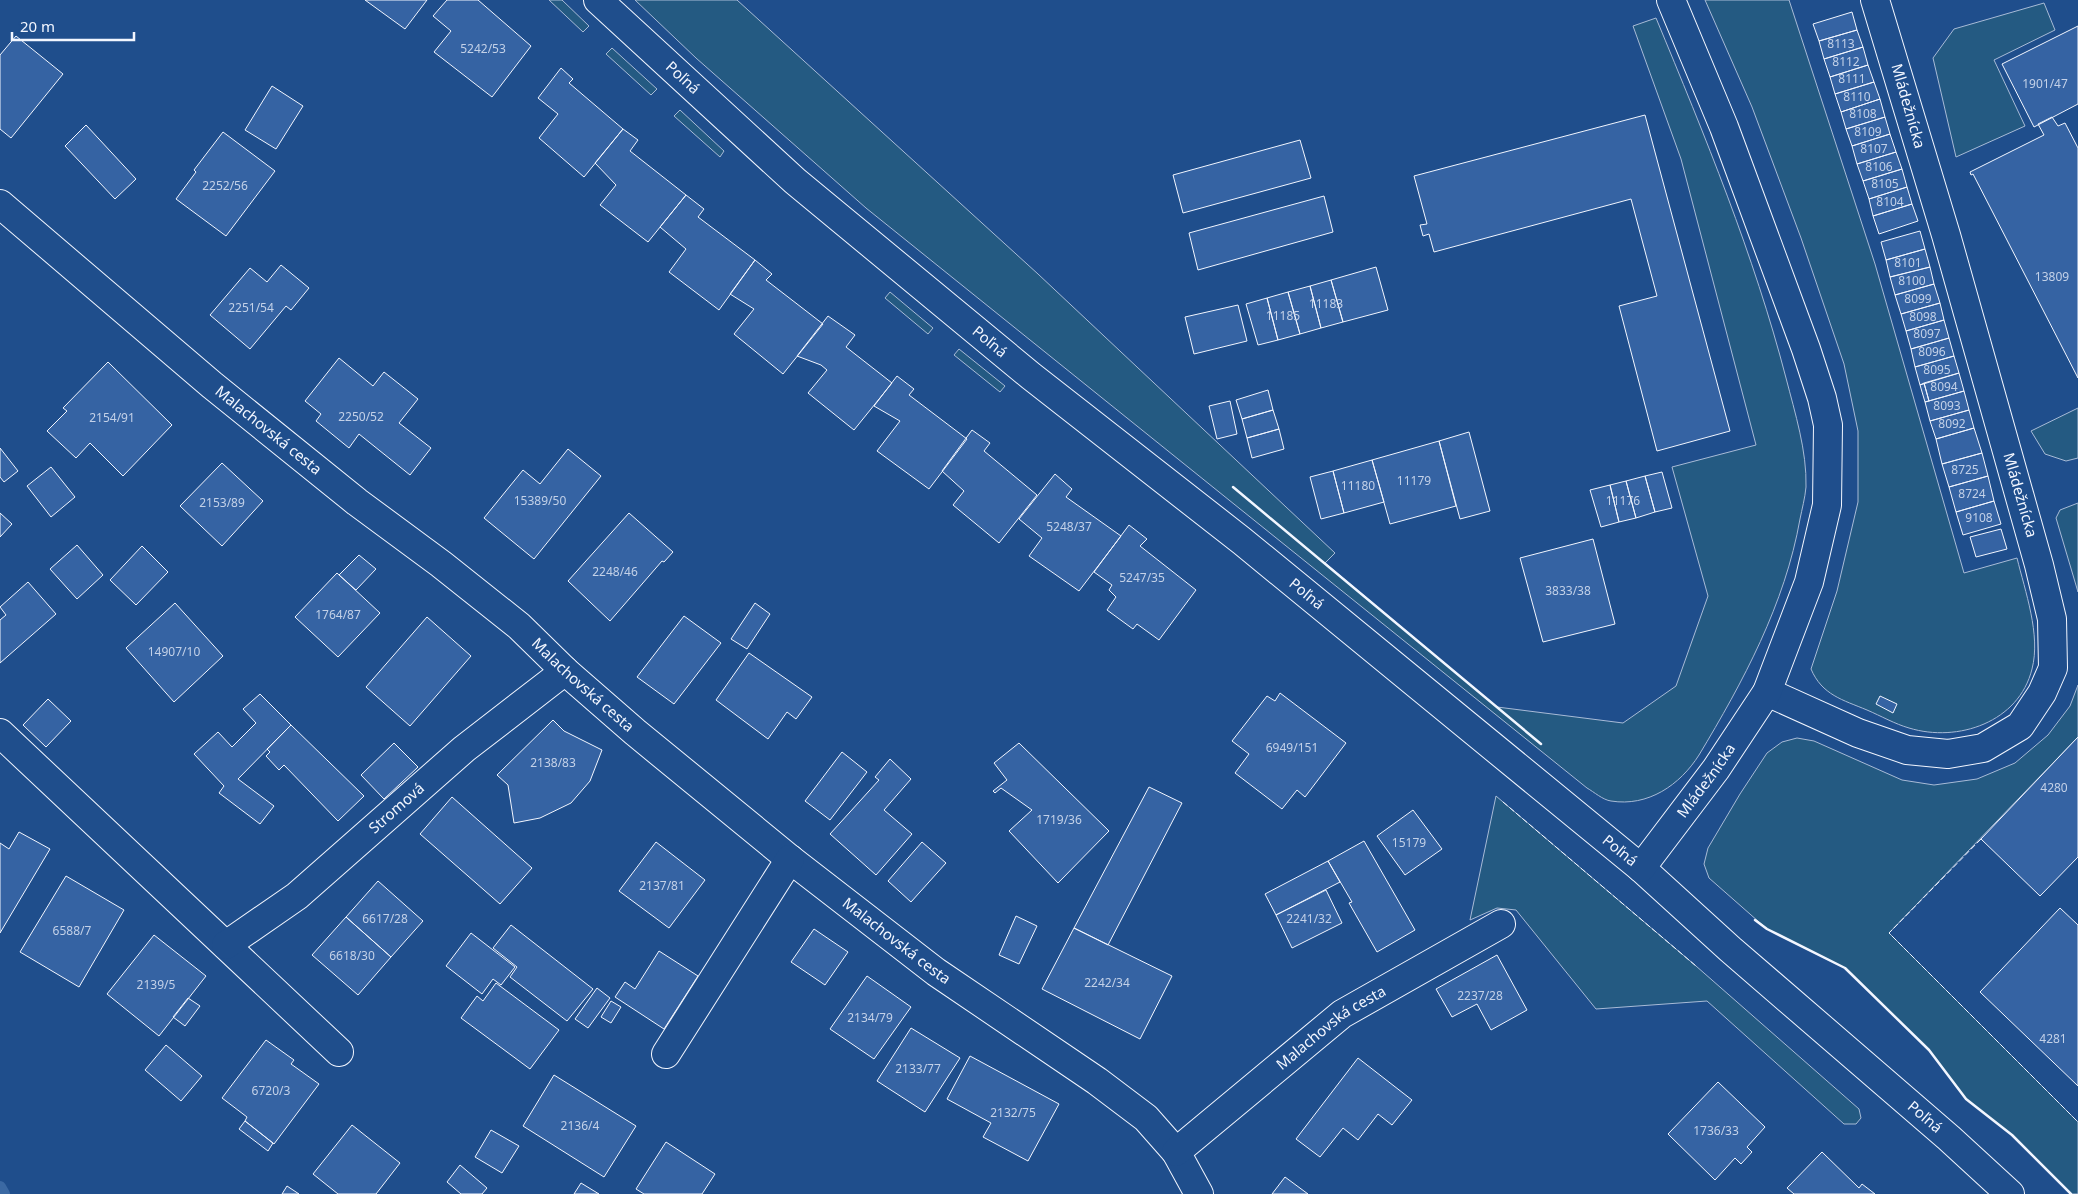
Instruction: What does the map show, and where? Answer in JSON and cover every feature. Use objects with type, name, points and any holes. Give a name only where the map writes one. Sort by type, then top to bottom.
[{"type":"street","name":"Poľná","points":[[598,0],[810,194],[1031,376],[1242,541],[1641,868],[1730,949],[1949,1138],[2010,1194]]},
{"type":"street","name":"Mládežnícka","points":[[1641,868],[1716,769],[1767,692],[1810,582],[1827,505],[1828,425],[1806,349],[1728,136],[1670,0]]},
{"type":"street","name":"Mládežnícka","points":[[1767,692],[1858,733],[1907,750],[1948,754],[1983,748],[2020,726],[2042,693],[2053,668],[2052,619],[2039,565],[1946,235],[1875,0]]},
{"type":"street","name":"Malachovská cesta","points":[[0,204],[204,378],[311,465],[519,626],[566,671],[635,732],[790,859],[936,972],[1097,1081],[1146,1118],[1176,1152],[1199,1194]]},
{"type":"street","name":"Stromová","points":[[226,945],[298,896],[464,749],[566,671]]},
{"type":"street","points":[[0,733],[339,1052]]},
{"type":"street","points":[[666,1054],[790,859]]},
{"type":"street","name":"Malachovská cesta","points":[[1176,1152],[1342,1014],[1501,924]]},
{"type":"shaded area","points":[[549,0],[562,0],[589,26],[583,32]]},
{"type":"shaded area","points":[[635,0],[737,0],[1038,274],[1335,553],[1325,563],[1497,707],[1623,723],[1676,686],[1708,596],[1672,467],[1756,445],[1681,159],[1633,26],[1656,18],[1710,151],[1759,286],[1797,418],[1806,473],[1805,495],[1793,551],[1773,612],[1746,671],[1699,755],[1673,784],[1662,792],[1638,801],[1611,801],[1602,798],[1587,788],[866,208],[696,58]]},
{"type":"shaded area","points":[[1705,0],[1789,0],[1875,264],[1964,573],[2017,558],[2031,613],[2035,642],[2032,669],[2025,687],[2014,703],[2000,715],[1984,724],[1966,730],[1947,733],[1909,728],[1834,696],[1821,685],[1811,669],[1837,591],[1858,502],[1858,431],[1844,364],[1801,238],[1752,107]]},
{"type":"shaded area","points":[[2044,3],[2055,30],[1994,60],[2025,126],[1956,157],[1933,58],[1954,29]]},
{"type":"shaded area","points":[[612,48],[657,89],[651,95],[606,54]]},
{"type":"shaded area","points":[[680,110],[724,151],[720,157],[674,116]]},
{"type":"shaded area","points":[[890,292],[933,328],[928,334],[885,298]]},
{"type":"shaded area","points":[[959,349],[1005,386],[1000,392],[954,355]]},
{"type":"shaded area","points":[[2078,408],[2078,458],[2066,461],[2045,454],[2031,431]]},
{"type":"shaded area","points":[[2078,503],[2078,592],[2056,518],[2060,510]]},
{"type":"shaded area","points":[[2078,685],[2078,737],[1889,933],[2078,1122],[2078,1194],[2071,1194],[2012,1135],[1966,1099],[1929,1050],[1845,968],[1767,929],[1709,878],[1704,864],[1708,848],[1740,794],[1767,753],[1782,742],[1797,738],[1814,741],[1902,780],[1934,785],[1977,779],[2015,763],[2048,735],[2070,706]]},
{"type":"shaded area","points":[[1496,796],[1696,966],[1859,1109],[1861,1118],[1856,1124],[1844,1124],[1707,1001],[1596,1009],[1516,910],[1497,908],[1470,920]]},
{"type":"building","points":[[365,0],[427,0],[405,29]]},
{"type":"building","points":[[447,0],[478,0],[531,46],[492,97],[434,52],[451,31],[433,16]]},
{"type":"building","points":[[1852,12],[1857,30],[1819,41],[1813,24]]},
{"type":"building","points":[[2078,26],[2078,104],[2034,127],[2002,64]]},
{"type":"building","points":[[1857,30],[1863,47],[1824,59],[1819,41]]},
{"type":"building","points":[[16,36],[63,74],[11,138],[0,129],[0,55]]},
{"type":"building","points":[[1863,47],[1868,65],[1830,77],[1824,59]]},
{"type":"building","points":[[1868,65],[1874,82],[1835,94],[1830,77]]},
{"type":"building","points":[[561,68],[573,79],[569,83],[623,129],[584,177],[539,138],[558,114],[538,98]]},
{"type":"building","points":[[1874,82],[1880,99],[1841,112],[1835,94]]},
{"type":"building","points":[[272,86],[303,106],[276,149],[245,130]]},
{"type":"building","points":[[1880,99],[1885,117],[1846,129],[1841,112]]},
{"type":"building","points":[[1645,115],[1730,431],[1657,451],[1619,306],[1657,296],[1631,199],[1434,252],[1429,234],[1423,236],[1420,225],[1427,224],[1414,176]]},
{"type":"building","points":[[1885,117],[1890,134],[1852,146],[1846,129]]},
{"type":"building","points":[[2052,117],[2058,126],[2065,123],[2078,148],[2078,378],[1973,174],[1971,175],[1970,172],[2044,135],[2038,124]]},
{"type":"building","points":[[86,125],[136,179],[115,199],[65,146]]},
{"type":"building","points":[[623,129],[638,140],[630,151],[686,195],[648,242],[600,205],[616,185],[595,163]]},
{"type":"building","points":[[223,132],[275,171],[226,236],[176,199],[196,172],[194,170]]},
{"type":"building","points":[[1890,134],[1896,152],[1857,164],[1852,146]]},
{"type":"building","points":[[1300,140],[1311,178],[1183,213],[1173,175]]},
{"type":"building","points":[[1896,152],[1902,169],[1863,181],[1857,164]]},
{"type":"building","points":[[1902,169],[1907,187],[1869,199],[1863,181]]},
{"type":"building","points":[[1907,187],[1912,204],[1873,216],[1869,199]]},
{"type":"building","points":[[686,195],[704,209],[698,217],[755,260],[719,310],[669,272],[686,249],[660,227]]},
{"type":"building","points":[[1324,196],[1333,232],[1198,270],[1189,233]]},
{"type":"building","points":[[1912,204],[1918,221],[1879,234],[1873,216]]},
{"type":"building","points":[[1920,231],[1925,249],[1886,260],[1881,242]]},
{"type":"building","points":[[1925,249],[1930,267],[1890,277],[1886,260]]},
{"type":"building","points":[[755,260],[772,274],[766,280],[823,324],[783,374],[734,334],[754,309],[730,294]]},
{"type":"building","points":[[281,265],[309,288],[291,310],[286,306],[250,349],[210,315],[250,268],[267,282]]},
{"type":"building","points":[[1376,267],[1388,310],[1343,322],[1331,280]]},
{"type":"building","points":[[1930,267],[1934,284],[1895,295],[1890,277]]},
{"type":"building","points":[[1331,280],[1343,322],[1321,328],[1310,286]]},
{"type":"building","points":[[1934,284],[1940,303],[1901,314],[1895,295]]},
{"type":"building","points":[[1310,286],[1321,328],[1300,334],[1288,292]]},
{"type":"building","points":[[1288,292],[1300,334],[1278,340],[1267,298]]},
{"type":"building","points":[[1267,298],[1278,340],[1258,345],[1246,304]]},
{"type":"building","points":[[1940,303],[1944,320],[1906,331],[1901,314]]},
{"type":"building","points":[[1238,305],[1247,341],[1194,354],[1185,317]]},
{"type":"building","points":[[828,316],[855,335],[846,347],[892,383],[854,430],[808,393],[827,370],[821,365],[797,356]]},
{"type":"building","points":[[1944,320],[1949,338],[1911,349],[1906,331]]},
{"type":"building","points":[[1949,338],[1954,356],[1915,367],[1911,349]]},
{"type":"building","points":[[1954,356],[1959,373],[1920,385],[1915,367]]},
{"type":"building","points":[[339,358],[373,386],[384,372],[418,399],[399,423],[431,448],[410,475],[359,434],[349,448],[316,421],[321,414],[305,401]]},
{"type":"building","points":[[108,362],[172,425],[123,476],[90,443],[76,458],[47,431],[67,411],[63,408]]},
{"type":"building","points":[[1959,373],[1964,391],[1929,401],[1924,383]]},
{"type":"building","points":[[897,376],[914,389],[909,395],[967,439],[929,489],[877,451],[900,421],[874,406]]},
{"type":"building","points":[[1924,383],[1929,401],[1925,402],[1920,385]]},
{"type":"building","points":[[1268,390],[1273,410],[1242,419],[1236,400]]},
{"type":"building","points":[[1964,391],[1969,410],[1930,421],[1925,402]]},
{"type":"building","points":[[1230,401],[1237,434],[1217,439],[1209,406]]},
{"type":"building","points":[[1273,410],[1279,429],[1247,438],[1242,419]]},
{"type":"building","points":[[1969,410],[1974,428],[1936,439],[1930,421]]},
{"type":"building","points":[[1974,428],[1982,453],[1942,464],[1936,439]]},
{"type":"building","points":[[1279,429],[1284,449],[1252,458],[1247,438]]},
{"type":"building","points":[[972,430],[990,443],[984,451],[1037,495],[999,543],[953,505],[964,491],[942,471]]},
{"type":"building","points":[[1469,432],[1490,511],[1460,519],[1439,441]]},
{"type":"building","points":[[1439,441],[1456,506],[1390,524],[1372,460]]},
{"type":"building","points":[[0,448],[18,471],[4,482],[0,477]]},
{"type":"building","points":[[568,449],[601,476],[534,559],[484,518],[523,470],[540,484]]},
{"type":"building","points":[[1982,453],[1988,476],[1949,487],[1942,464]]},
{"type":"building","points":[[1372,460],[1384,502],[1344,513],[1333,471]]},
{"type":"building","points":[[222,463],[263,501],[222,546],[180,506]]},
{"type":"building","points":[[51,467],[75,497],[51,517],[27,486]]},
{"type":"building","points":[[1333,471],[1344,513],[1321,519],[1310,477]]},
{"type":"building","points":[[1662,472],[1672,508],[1655,512],[1645,476]]},
{"type":"building","points":[[1055,474],[1072,489],[1066,497],[1121,536],[1079,591],[1029,556],[1042,538],[1019,519]]},
{"type":"building","points":[[1645,476],[1655,512],[1636,518],[1626,481]]},
{"type":"building","points":[[1988,476],[1994,501],[1956,512],[1949,487]]},
{"type":"building","points":[[1626,481],[1636,518],[1619,522],[1610,485]]},
{"type":"building","points":[[1610,485],[1619,522],[1601,527],[1590,490]]},
{"type":"building","points":[[1994,501],[2001,524],[1963,535],[1956,512]]},
{"type":"building","points":[[0,513],[12,524],[0,537]]},
{"type":"building","points":[[629,513],[673,552],[664,562],[662,561],[610,621],[568,581]]},
{"type":"building","points":[[1129,525],[1147,539],[1140,546],[1196,590],[1159,640],[1137,624],[1133,629],[1107,610],[1116,597],[1109,590],[1112,585],[1094,572]]},
{"type":"building","points":[[2001,529],[2007,549],[1976,557],[1970,537]]},
{"type":"building","points":[[1593,539],[1615,624],[1543,642],[1520,558]]},
{"type":"building","points":[[77,545],[103,575],[77,599],[50,569]]},
{"type":"building","points":[[142,546],[168,572],[136,605],[110,580]]},
{"type":"building","points":[[359,555],[376,569],[356,590],[339,575]]},
{"type":"building","points":[[337,573],[380,613],[338,657],[295,617]]},
{"type":"building","points":[[28,582],[56,614],[0,663],[0,620],[6,615],[0,607]]},
{"type":"building","points":[[175,603],[223,656],[174,702],[126,648]]},
{"type":"building","points":[[755,603],[770,614],[747,649],[731,639]]},
{"type":"building","points":[[684,616],[721,643],[674,704],[637,677]]},
{"type":"building","points":[[427,617],[471,656],[410,726],[366,687]]},
{"type":"building","points":[[749,653],[812,697],[796,719],[787,712],[768,739],[716,700]]},
{"type":"building","points":[[1280,693],[1346,743],[1305,797],[1297,790],[1282,809],[1235,773],[1249,754],[1232,741],[1267,696],[1275,701]]},
{"type":"building","points":[[260,694],[291,725],[238,779],[274,806],[260,824],[219,793],[224,786],[194,754],[218,732],[232,747],[256,723],[243,709]]},
{"type":"building","points":[[1880,696],[1897,704],[1893,713],[1876,704]]},
{"type":"building","points":[[48,699],[71,721],[46,747],[23,725]]},
{"type":"building","points":[[553,720],[564,731],[602,750],[590,781],[571,803],[540,818],[514,823],[508,785],[497,775]]},
{"type":"building","points":[[291,725],[364,796],[338,821],[284,765],[279,770],[266,756],[270,752],[267,749]]},
{"type":"building","points":[[2078,737],[2078,857],[2040,896],[1981,839]]},
{"type":"building","points":[[394,743],[418,767],[384,799],[361,775]]},
{"type":"building","points":[[1019,743],[1109,831],[1058,883],[1009,831],[1032,810],[1001,788],[995,793],[993,791],[1007,780],[994,763]]},
{"type":"building","points":[[842,752],[867,772],[830,820],[805,801]]},
{"type":"building","points":[[890,759],[911,779],[884,810],[912,834],[876,875],[830,834],[879,780],[875,777]]},
{"type":"building","points":[[1149,787],[1182,803],[1108,945],[1074,928]]},
{"type":"building","points":[[452,797],[532,868],[500,904],[420,834]]},
{"type":"building","points":[[1413,810],[1442,849],[1405,875],[1377,836]]},
{"type":"building","points":[[19,832],[50,849],[0,933],[0,843],[9,849]]},
{"type":"building","points":[[1364,841],[1415,930],[1377,952],[1349,903],[1352,902],[1328,861]]},
{"type":"building","points":[[656,842],[705,880],[669,928],[619,891]]},
{"type":"building","points":[[922,842],[946,863],[911,902],[888,881]]},
{"type":"building","points":[[1328,861],[1340,882],[1276,915],[1265,894]]},
{"type":"building","points":[[66,876],[124,910],[79,987],[20,952]]},
{"type":"building","points":[[378,881],[423,921],[391,957],[346,917]]},
{"type":"building","points":[[1326,890],[1342,923],[1292,948],[1276,915]]},
{"type":"building","points":[[2060,908],[2078,925],[2078,1086],[1980,992]]},
{"type":"building","points":[[1016,916],[1037,926],[1019,964],[999,955]]},
{"type":"building","points":[[346,917],[391,957],[358,995],[312,955]]},
{"type":"building","points":[[511,925],[593,989],[567,1021],[510,977],[517,967],[493,948]]},
{"type":"building","points":[[1074,928],[1172,976],[1140,1039],[1042,989]]},
{"type":"building","points":[[814,929],[848,952],[825,985],[791,962]]},
{"type":"building","points":[[471,933],[515,967],[501,985],[493,979],[482,994],[446,966]]},
{"type":"building","points":[[154,935],[206,976],[159,1036],[107,994]]},
{"type":"building","points":[[659,951],[698,976],[664,1029],[615,997],[625,982],[635,989]]},
{"type":"building","points":[[1497,955],[1527,1010],[1491,1030],[1477,1004],[1452,1017],[1436,989]]},
{"type":"building","points":[[867,976],[911,1007],[874,1059],[830,1029]]},
{"type":"building","points":[[496,983],[559,1030],[530,1069],[461,1018],[477,996],[483,1001]]},
{"type":"building","points":[[597,988],[610,998],[588,1028],[575,1019]]},
{"type":"building","points":[[188,998],[200,1006],[185,1026],[173,1017]]},
{"type":"building","points":[[611,1001],[621,1007],[611,1023],[601,1017]]},
{"type":"building","points":[[911,1028],[960,1058],[925,1112],[877,1081]]},
{"type":"building","points":[[266,1040],[294,1060],[291,1064],[319,1084],[274,1144],[245,1121],[247,1117],[222,1098]]},
{"type":"building","points":[[166,1045],[202,1076],[181,1101],[145,1070]]},
{"type":"building","points":[[970,1056],[1059,1104],[1028,1161],[983,1137],[991,1123],[947,1099]]},
{"type":"building","points":[[1358,1058],[1412,1100],[1392,1125],[1378,1114],[1358,1140],[1343,1128],[1320,1157],[1296,1139]]},
{"type":"building","points":[[554,1075],[636,1126],[604,1177],[523,1126]]},
{"type":"building","points":[[1718,1082],[1765,1127],[1747,1147],[1752,1152],[1741,1164],[1735,1158],[1715,1180],[1668,1134]]},
{"type":"building","points":[[245,1121],[273,1143],[268,1151],[239,1129]]},
{"type":"building","points":[[352,1125],[400,1163],[376,1194],[338,1194],[313,1174]]},
{"type":"building","points":[[491,1130],[519,1146],[502,1173],[475,1157]]},
{"type":"building","points":[[666,1142],[715,1174],[702,1194],[644,1194],[636,1189]]},
{"type":"building","points":[[1822,1152],[1859,1188],[1862,1184],[1875,1194],[1794,1194],[1787,1188]]},
{"type":"building","points":[[460,1165],[487,1188],[482,1194],[461,1194],[447,1182]]},
{"type":"building","points":[[1285,1177],[1308,1194],[1272,1194]]},
{"type":"building","points":[[581,1183],[599,1194],[574,1194]]},
{"type":"building","points":[[287,1186],[299,1194],[282,1194]]},
{"type":"waterway","points":[[0,1187],[4,1194]]},
{"type":"fence","points":[[1503,802],[1696,966]]},
{"type":"fence","points":[[1981,839],[1889,933],[2078,1122]]},
{"type":"wall","points":[[1233,487],[1541,744]]},
{"type":"wall","points":[[1755,920],[1767,929],[1845,968],[1929,1050],[1966,1099],[2012,1135],[2071,1194]]}]
